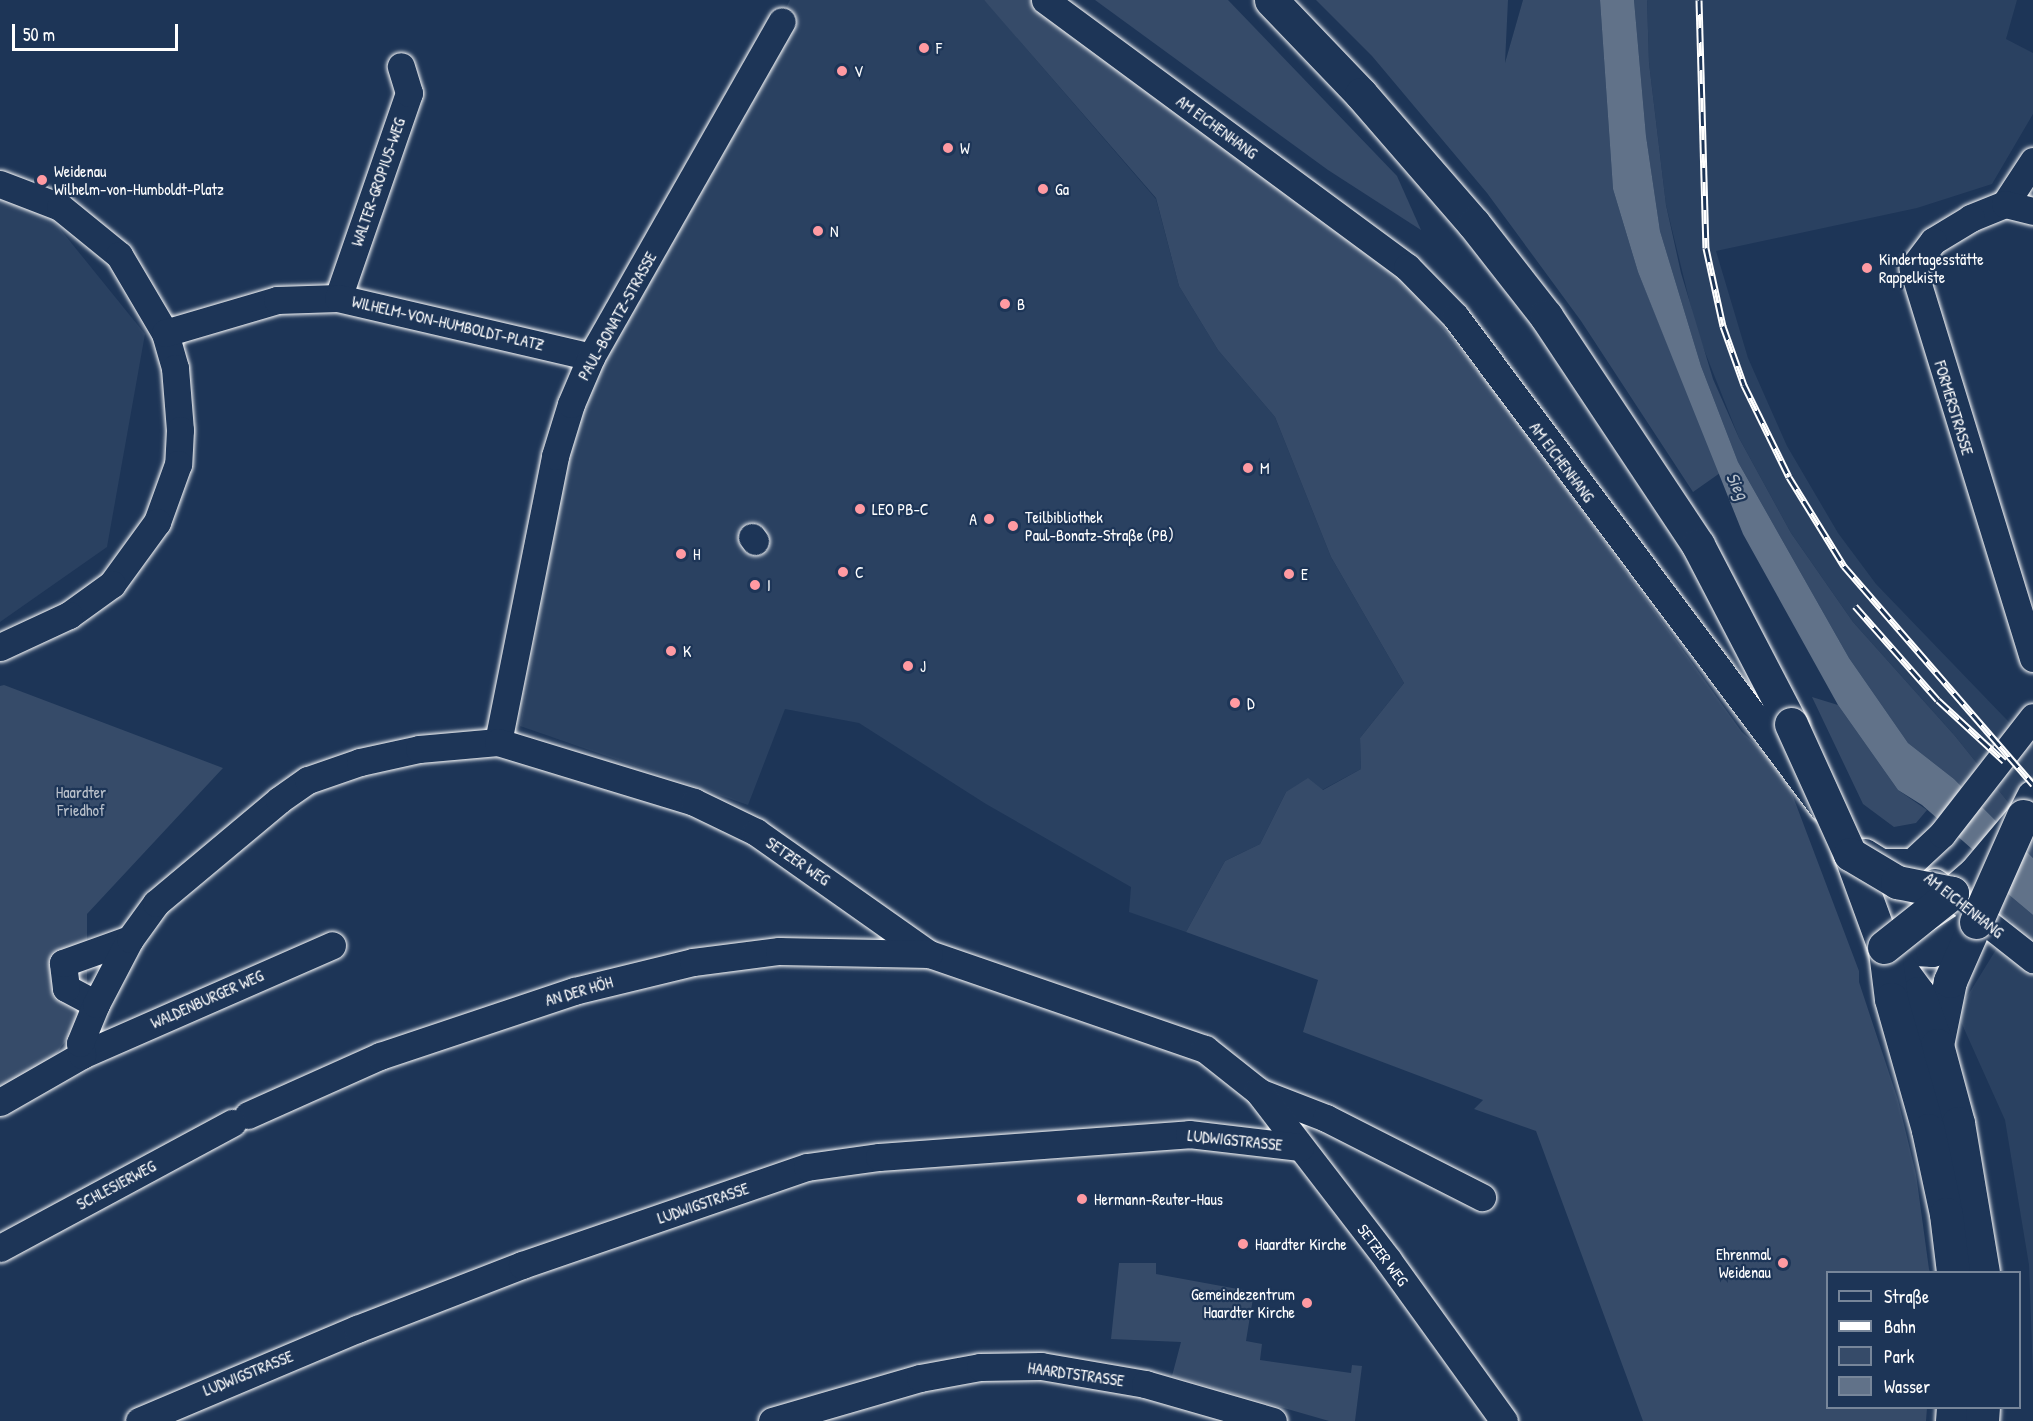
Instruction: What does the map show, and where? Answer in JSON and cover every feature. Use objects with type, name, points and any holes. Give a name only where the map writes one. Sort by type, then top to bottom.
[{"type":"main road","points":[[1271,0],[1361,94],[1474,224],[1546,316],[1692,536],[1738,619],[1850,854],[1884,946],[1891,999],[1928,1130],[1946,1214],[1953,1271]]},
{"type":"main road","points":[[1884,946],[1975,873],[2028,806]]},
{"type":"main road","points":[[1937,1045],[1950,981],[2028,806]]},
{"type":"main road","points":[[1850,854],[1897,882],[1952,893]]},
{"type":"main road","points":[[1884,946],[1932,950],[1976,922]]},
{"type":"main road","points":[[1884,946],[1918,993],[1937,1045],[1958,1124],[1983,1271]]},
{"type":"street","name":"AM EICHENHANG","points":[[1045,0],[1407,267],[1455,316],[1810,795],[1872,858],[1892,864],[1912,862],[2033,959]]},
{"type":"street","name":"PAUL-BONATZ-STRASSE","points":[[498,742],[555,456],[591,357],[782,21]]},
{"type":"street","name":"WALTER-GROPIUS-WEG","points":[[338,298],[409,93],[400,66]]},
{"type":"street","points":[[2033,161],[2005,204],[2033,211]]},
{"type":"street","points":[[0,184],[60,207],[119,255],[165,333],[175,368],[180,430],[178,464],[157,522],[112,584],[69,615],[0,647]]},
{"type":"street","name":"FORMERSTRASSE","points":[[2005,204],[1971,218],[1933,241],[1913,268],[2033,658]]},
{"type":"street","name":"WILHELM-VON-HUMBOLDT-PLATZ","points":[[165,333],[277,300],[338,298],[591,357]]},
{"type":"street","points":[[1912,862],[1942,834],[2033,717]]},
{"type":"street","name":"SETZER WEG","points":[[130,939],[156,903],[225,842],[308,780],[360,762],[419,749],[498,742],[694,802],[756,832],[929,954],[1205,1049],[1258,1091],[1388,1260],[1504,1421]]},
{"type":"street","points":[[96,1004],[66,988],[63,963],[130,939]]},
{"type":"street","points":[[82,1055],[80,1043],[96,1004],[130,939]]},
{"type":"street","name":"WALDENBURGER WEG","points":[[0,1102],[82,1055],[332,945]]},
{"type":"street","name":"AN DER HÖH","points":[[240,1119],[380,1056],[574,991],[693,962],[779,951],[929,954]]},
{"type":"street","name":"SETZER WEG","points":[[1258,1091],[1326,1118],[1482,1197]]},
{"type":"street","name":"SCHLESIERWEG","points":[[0,1248],[240,1119]]},
{"type":"street","name":"LUDWIGSTRASSE","points":[[139,1421],[357,1329],[522,1265],[807,1167],[879,1157],[1189,1134],[1300,1148]]},
{"type":"street","name":"HAARDTSTRASSE","points":[[772,1421],[920,1378],[980,1366],[1041,1366],[1145,1384],[1273,1421]]},
{"type":"shaded area","points":[[790,0],[984,0],[988,4],[1156,199],[1179,286],[1218,350],[1275,417],[1331,557],[1404,683],[1360,738],[1361,769],[1322,790],[1286,792],[1260,844],[1225,861],[1186,932],[1129,912],[1131,887],[986,804],[859,723],[785,709],[748,805],[520,726],[578,399]]},
{"type":"shaded area","points":[[1647,0],[2017,0],[2006,39],[2033,53],[2033,114],[1992,184],[1917,208],[1716,251],[1748,358],[1787,446],[1838,533],[1876,584],[2033,747],[2033,833],[1955,736],[1853,622],[1791,533],[1739,438],[1697,332],[1666,205],[1649,63]]},
{"type":"shaded area","points":[[0,194],[39,203],[145,334],[107,547],[0,622]]},
{"type":"shaded area","points":[[2013,922],[2033,940],[2033,1376],[2029,1265],[2005,1120],[1957,1013]]},
{"type":"green space","points":[[984,0],[1032,0],[1403,278],[1510,411],[1742,732],[1783,770],[1859,971],[1859,982],[1898,1100],[1916,1174],[1930,1271],[1826,1271],[1826,1409],[1927,1409],[1926,1421],[1643,1421],[1536,1131],[1474,1109],[1483,1100],[1303,1032],[1318,980],[1186,932],[1225,861],[1260,844],[1286,792],[1308,778],[1323,790],[1361,769],[1360,738],[1404,683],[1331,557],[1275,417],[1218,350],[1179,286],[1156,198]]},
{"type":"green space","points":[[1095,0],[1228,0],[1397,176],[1421,230],[1328,170]]},
{"type":"green space","points":[[1316,0],[1508,0],[1505,63],[1523,0],[1600,0],[1613,189],[1638,272],[1720,473],[1693,492],[1581,321],[1487,193],[1372,56]]},
{"type":"green space","points":[[1634,0],[1647,0],[1649,63],[1666,205],[1681,273],[1713,379],[1739,438],[1791,533],[1853,622],[1955,736],[2033,833],[2033,858],[1954,779],[1908,743],[1849,658],[1738,462],[1701,366],[1660,231],[1646,136]]},
{"type":"green space","name":"Haardter Friedhof","points":[[4,685],[223,768],[87,914],[87,1012],[45,1069],[0,1093],[0,686]]},
{"type":"green space","points":[[1812,697],[1838,705],[1898,790],[1927,810],[1916,823],[1894,827],[1863,804]]},
{"type":"green space","points":[[2008,894],[2033,915],[2033,940],[1999,911]]},
{"type":"green space","points":[[1119,1263],[1156,1263],[1156,1274],[1254,1292],[1246,1341],[1262,1344],[1260,1360],[1351,1373],[1352,1365],[1362,1366],[1355,1421],[1329,1421],[1172,1376],[1181,1342],[1111,1339]]},
{"type":"water","name":"Sieg","points":[[1600,0],[1634,0],[1646,136],[1660,231],[1701,366],[1738,462],[1849,658],[1908,743],[1954,779],[2033,858],[2033,915],[2008,894],[1972,849],[1922,805],[1898,790],[1838,705],[1743,534],[1638,272],[1613,189]]},
{"type":"railway","points":[[1699,0],[1706,248],[1723,326],[1744,385],[1789,477],[1844,566],[2033,784]]},
{"type":"railway","points":[[1855,606],[1938,700],[2004,761]]},
{"type":"place","name":"F","points":[[924,48]]},
{"type":"place","name":"V","points":[[842,71]]},
{"type":"place","name":"W","points":[[948,148]]},
{"type":"place","name":"Weidenau Wilhelm-von-Humboldt-Platz","points":[[42,180]]},
{"type":"place","name":"Ga","points":[[1043,189]]},
{"type":"place","name":"N","points":[[818,231]]},
{"type":"place","name":"Kindertagesstätte Rappelkiste","points":[[1867,268]]},
{"type":"place","name":"B","points":[[1005,304]]},
{"type":"place","name":"M","points":[[1248,468]]},
{"type":"place","name":"LEO PB-C","points":[[860,509]]},
{"type":"place","name":"A","points":[[989,519]]},
{"type":"place","name":"Teilbibliothek Paul-Bonatz-Straße (PB)","points":[[1013,526]]},
{"type":"place","name":"H","points":[[681,554]]},
{"type":"place","name":"C","points":[[843,572]]},
{"type":"place","name":"E","points":[[1289,574]]},
{"type":"place","name":"I","points":[[755,585]]},
{"type":"place","name":"K","points":[[671,651]]},
{"type":"place","name":"J","points":[[908,666]]},
{"type":"place","name":"D","points":[[1235,703]]},
{"type":"place","name":"Hermann-Reuter-Haus","points":[[1082,1199]]},
{"type":"place","name":"Haardter Kirche","points":[[1243,1244]]},
{"type":"place","name":"Ehrenmal Weidenau","points":[[1783,1263]]},
{"type":"place","name":"Gemeindezentrum Haardter Kirche","points":[[1307,1303]]}]
